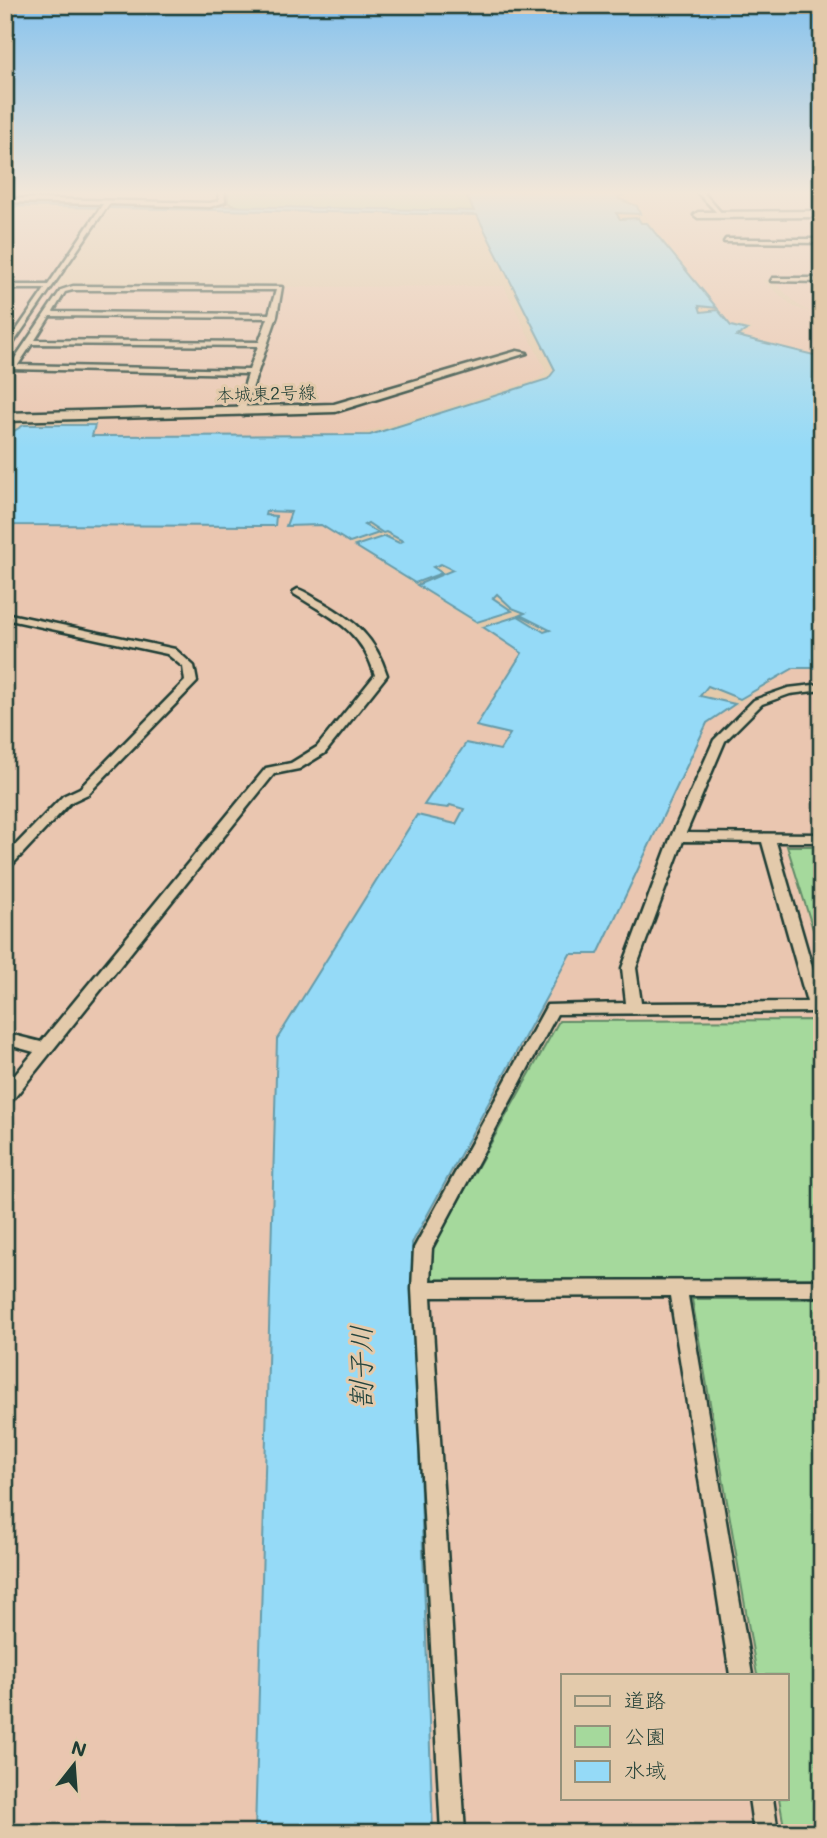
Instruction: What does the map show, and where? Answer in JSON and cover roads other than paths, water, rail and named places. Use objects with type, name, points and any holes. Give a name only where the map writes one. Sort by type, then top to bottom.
[{"type":"street","points":[[5,353],[57,277]]},
{"type":"street","points":[[773,280],[822,279]]},
{"type":"street","points":[[5,287],[50,287]]},
{"type":"street","points":[[240,413],[280,288],[73,288],[63,291],[13,367],[251,372]]},
{"type":"street","points":[[47,314],[273,316]]},
{"type":"street","points":[[29,342],[261,344]]},
{"type":"street","name":"本城東2号線","points":[[5,417],[106,412],[240,413],[335,408],[521,353]]},
{"type":"street","points":[[5,1098],[270,771],[295,766],[321,750],[381,675],[378,660],[359,629],[298,592]]},
{"type":"street","points":[[5,616],[171,651],[188,666],[191,682],[84,791],[67,799],[5,864]]},
{"type":"street","points":[[634,1007],[629,968],[678,837],[720,740],[758,702],[788,691],[822,687]]},
{"type":"street","points":[[678,837],[822,838]]},
{"type":"street","points":[[453,1833],[421,1289],[423,1248],[552,1009],[819,1007],[768,838]]},
{"type":"street","points":[[5,1038],[45,1049]]},
{"type":"street","points":[[678,1288],[741,1674]]},
{"type":"street","points":[[421,1289],[822,1288]]},
{"type":"street","points":[[761,1800],[766,1833]]},
{"type":"water","name":"割子川","points":[[508,277],[691,277],[717,308],[699,306],[701,312],[718,310],[731,326],[747,330],[737,336],[822,357],[822,668],[794,668],[740,699],[708,686],[700,696],[735,704],[707,723],[598,954],[570,954],[412,1243],[433,1833],[255,1833],[277,1039],[417,815],[456,824],[464,809],[450,805],[448,808],[424,805],[466,743],[500,750],[510,734],[476,726],[522,653],[483,627],[518,616],[544,632],[550,630],[520,615],[525,613],[512,608],[497,594],[493,598],[512,611],[477,622],[417,585],[453,570],[441,564],[433,567],[442,573],[415,583],[355,546],[385,536],[399,543],[403,541],[368,523],[364,525],[379,533],[350,543],[321,525],[286,526],[291,512],[266,511],[265,515],[276,516],[275,526],[5,525],[5,441],[24,425],[95,425],[92,436],[370,435],[548,379],[555,370]]}]
